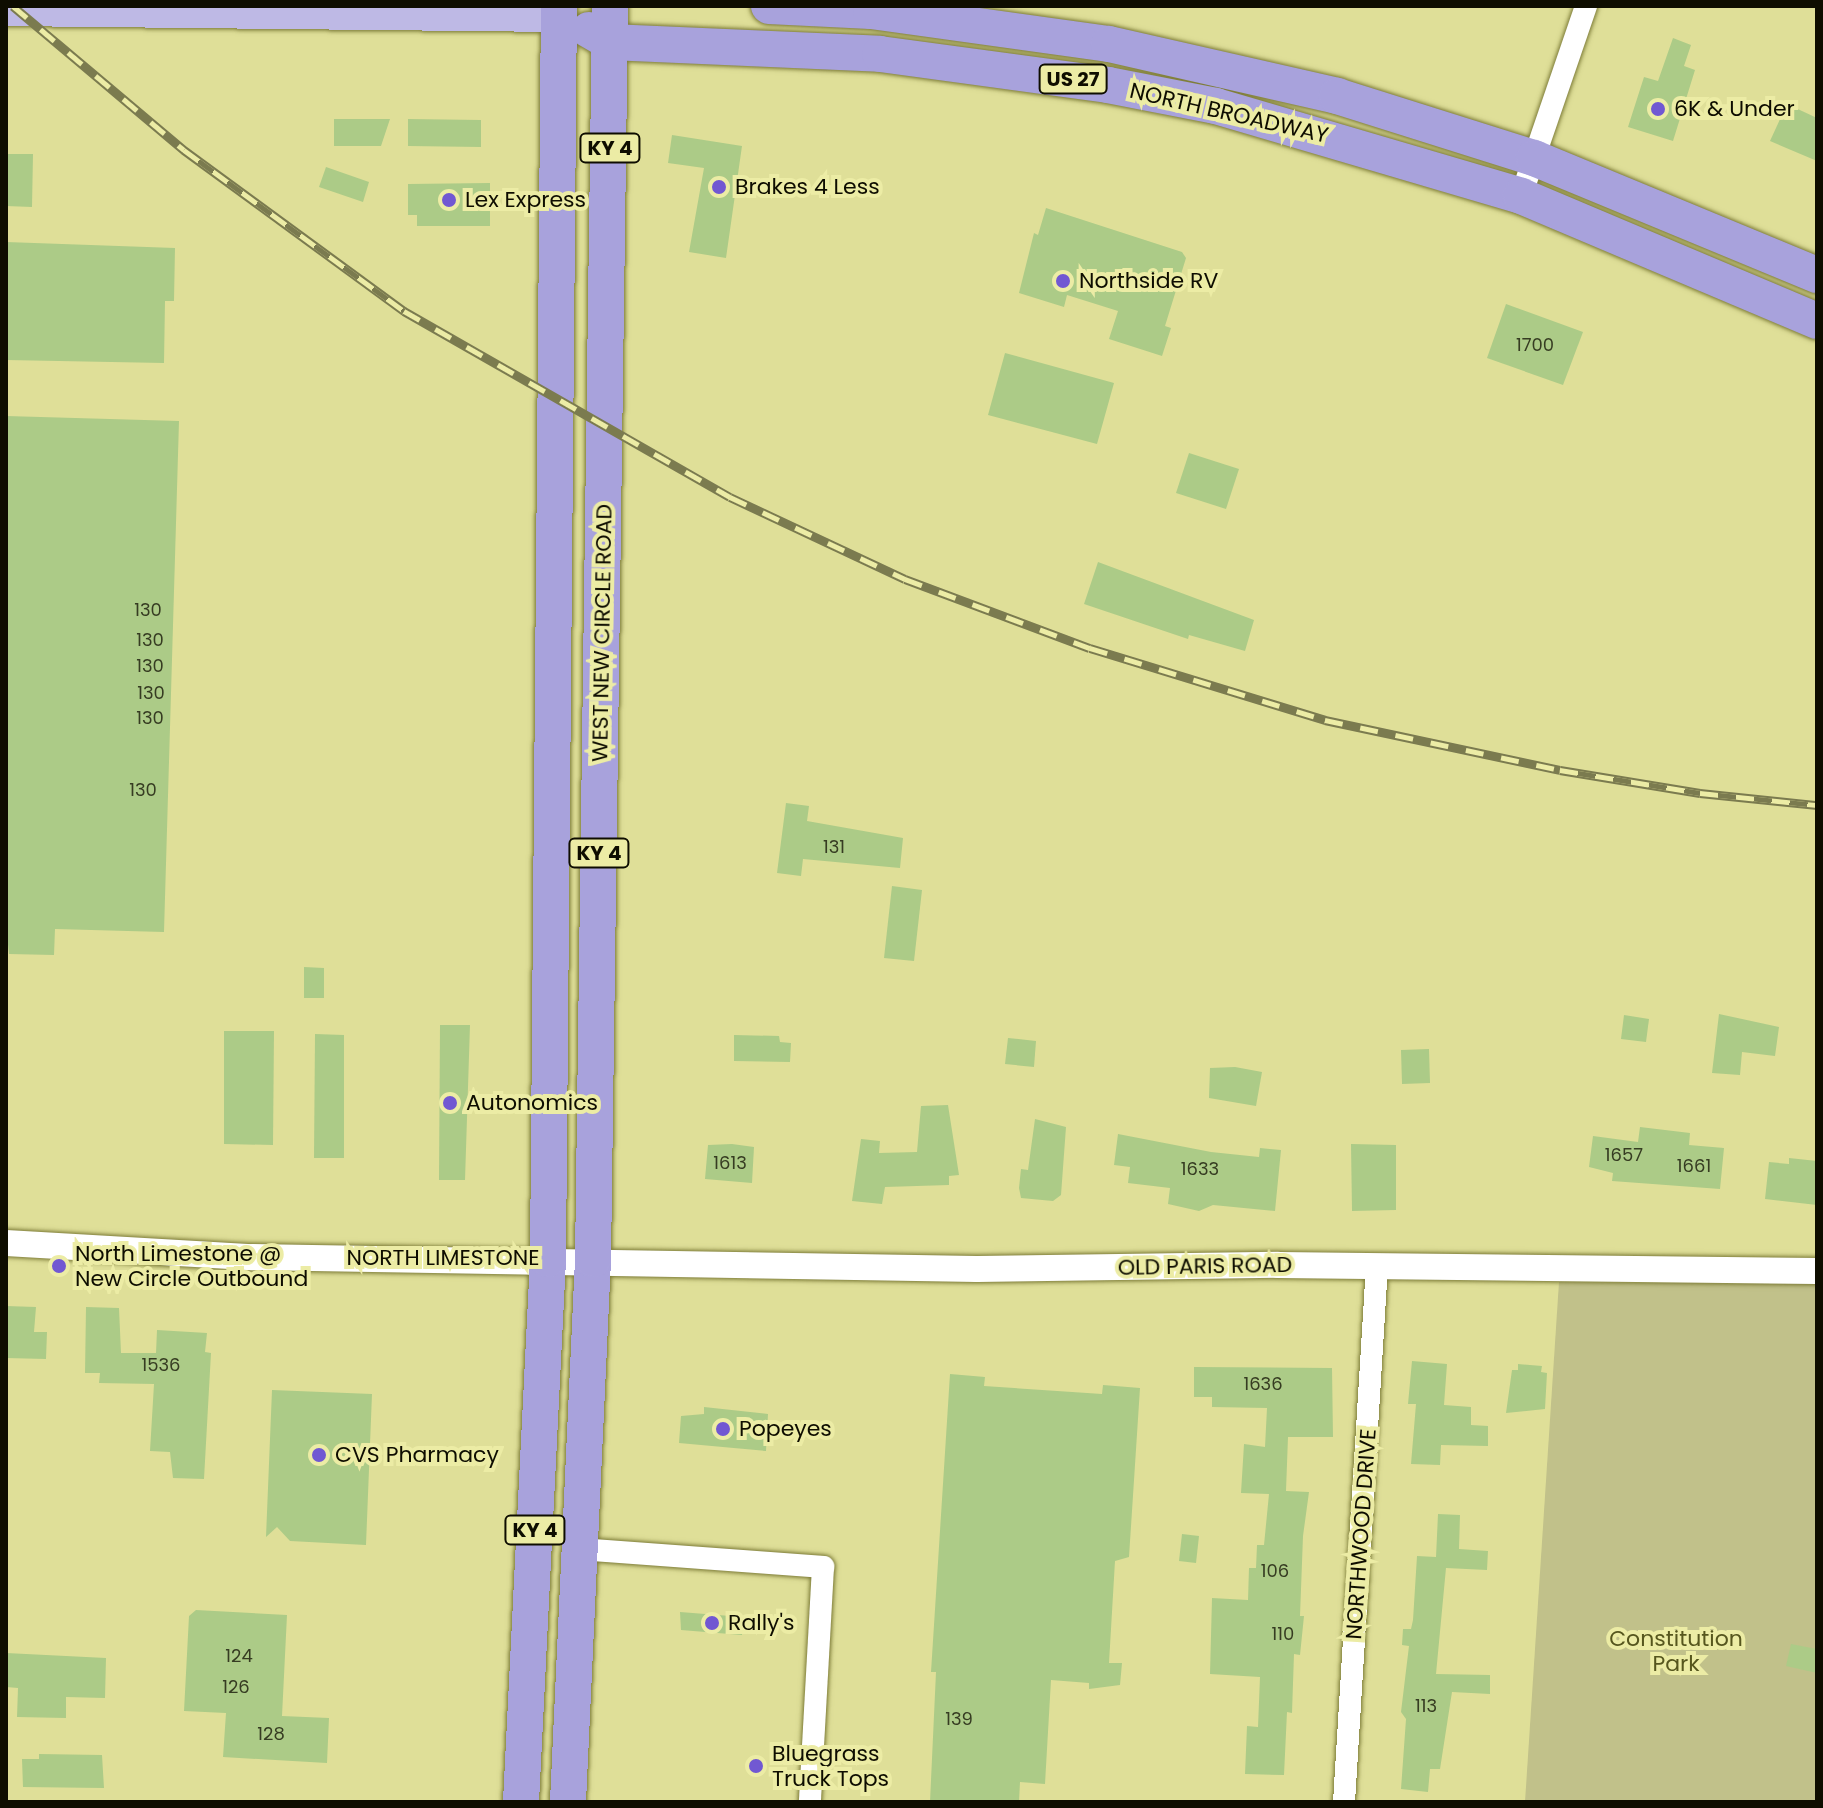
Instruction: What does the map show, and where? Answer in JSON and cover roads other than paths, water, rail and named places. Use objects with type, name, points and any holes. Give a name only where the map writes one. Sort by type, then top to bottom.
[{"type":"highway","name":"WEST NEW CIRCLE ROAD","points":[[593,1259],[610,6]]},
{"type":"highway","name":"NORTH BROADWAY","points":[[769,6],[871,11],[1109,44],[1337,96],[1534,158],[1817,275]]},
{"type":"highway","name":"WEST NEW CIRCLE ROAD","points":[[548,1259],[568,9]]},
{"type":"highway","name":"US 27","points":[[568,9],[610,42]]},
{"type":"highway","name":"NORTH BROADWAY","points":[[610,42],[880,54],[1108,85],[1317,132],[1521,196],[1817,321]]},
{"type":"highway","name":"KY 4","points":[[521,1802],[548,1259]]},
{"type":"highway","name":"KY 4","points":[[568,1802],[593,1259]]},
{"type":"main road","name":"US 27","points":[[6,9],[568,9]]},
{"type":"street","points":[[1521,196],[1586,6]]},
{"type":"street","name":"NORTH LIMESTONE","points":[[6,1243],[252,1257],[593,1259]]},
{"type":"street","name":"OLD PARIS ROAD","points":[[593,1259],[977,1269],[1377,1266],[1817,1271]]},
{"type":"street","name":"NORTHWOOD DRIVE","points":[[1344,1802],[1377,1266]]},
{"type":"street","points":[[580,1549],[823,1567],[810,1802]]},
{"type":"railway","points":[[13,6],[184,150],[404,311],[730,497],[905,579],[1090,648],[1325,720],[1560,770],[1700,793],[1817,805]]},
{"type":"place","name":"6K & Under","points":[[1658,109]]},
{"type":"place","name":"Brakes 4 Less","points":[[719,187]]},
{"type":"place","name":"Lex Express","points":[[449,200]]},
{"type":"place","name":"Northside RV","points":[[1063,281]]},
{"type":"place","name":"Autonomics","points":[[450,1103]]},
{"type":"place","name":"North Limestone @ New Circle Outbound","points":[[59,1266]]},
{"type":"place","name":"Popeyes","points":[[723,1429]]},
{"type":"place","name":"CVS Pharmacy","points":[[319,1455]]},
{"type":"place","name":"Rally's","points":[[712,1623]]},
{"type":"place","name":"Bluegrass Truck Tops","points":[[756,1766]]},
{"type":"park label","name":"Constitution Park","points":[[1676,1650]]}]
